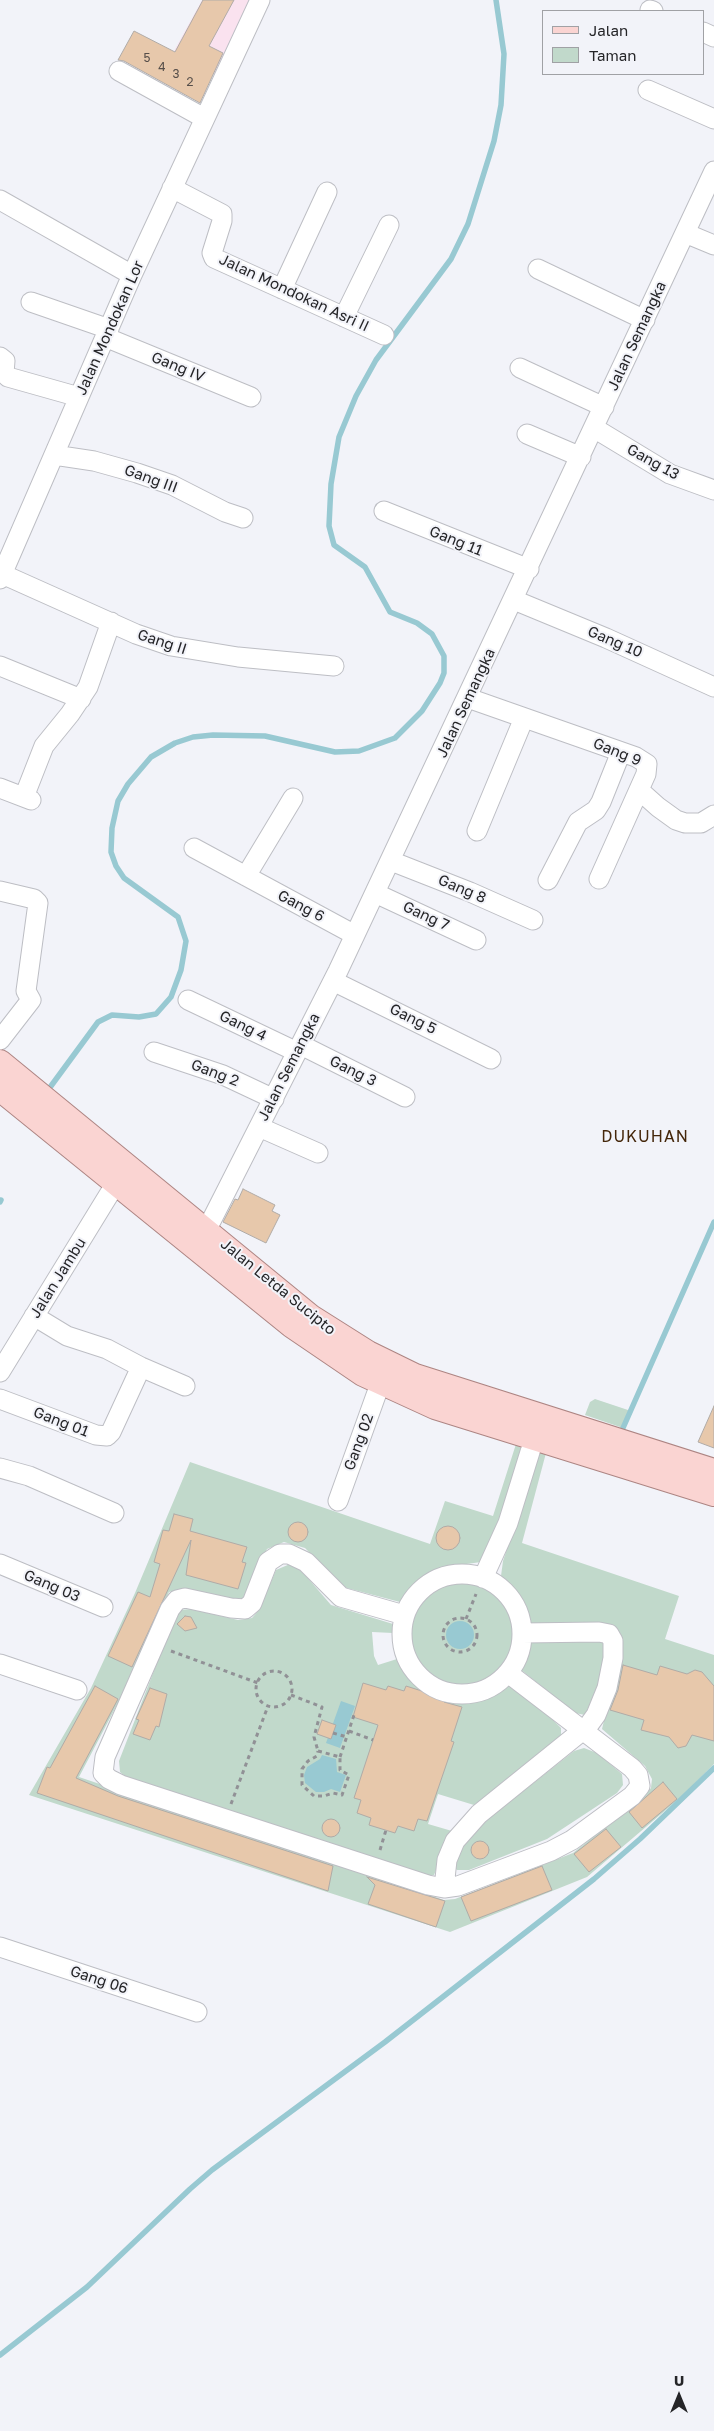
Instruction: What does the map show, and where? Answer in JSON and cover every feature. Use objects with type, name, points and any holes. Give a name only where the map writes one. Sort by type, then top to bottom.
[{"type":"main road","name":"Jalan Letda Sucipto","points":[[1,1066],[211,1241],[311,1317],[368,1354],[415,1376],[714,1470]]},
{"type":"main road","name":"Jalan Letda Sucipto","points":[[0,1090],[116,1183],[211,1241],[319,1347],[380,1384],[435,1407],[714,1494]]},
{"type":"main road","points":[[534,1439],[539,1415]]},
{"type":"street","name":"Jalan Mondokan Lor","points":[[1,577],[7,543],[54,455],[132,275],[260,0]]},
{"type":"street","points":[[119,71],[204,118]]},
{"type":"street","points":[[648,90],[714,119]]},
{"type":"street","name":"Jalan Semangka","points":[[211,1241],[259,1127],[391,861],[714,171]]},
{"type":"street","name":"Jalan Mondokan Asri II","points":[[172,188],[222,214],[222,221],[212,253],[214,258],[384,335]]},
{"type":"street","points":[[282,288],[327,192]]},
{"type":"street","points":[[0,200],[132,275]]},
{"type":"street","points":[[344,317],[389,225]]},
{"type":"street","points":[[685,232],[714,245]]},
{"type":"street","points":[[538,269],[645,320]]},
{"type":"street","name":"Gang IV","points":[[32,302],[251,397]]},
{"type":"street","points":[[0,357],[5,361],[4,373],[8,377],[79,397]]},
{"type":"street","points":[[520,368],[604,407]]},
{"type":"street","name":"Gang 13","points":[[594,428],[670,474],[714,490]]},
{"type":"street","points":[[527,434],[581,457]]},
{"type":"street","name":"Gang III","points":[[54,455],[103,463],[137,473],[172,485],[225,512],[244,518]]},
{"type":"street","name":"Gang 11","points":[[384,511],[528,569]]},
{"type":"street","name":"Gang II","points":[[1,577],[156,642],[191,651],[334,666]]},
{"type":"street","name":"Gang 10","points":[[514,600],[606,638],[714,687]]},
{"type":"street","points":[[0,788],[28,798],[40,753],[81,699],[93,676],[111,622]]},
{"type":"street","points":[[0,666],[81,699]]},
{"type":"street","name":"Gang 9","points":[[468,698],[642,759],[647,764],[647,771],[599,878]]},
{"type":"street","points":[[477,831],[524,718]]},
{"type":"street","points":[[548,880],[578,822],[596,810],[601,802],[621,752]]},
{"type":"street","points":[[639,790],[676,820],[685,823],[701,823],[714,815]]},
{"type":"street","points":[[246,876],[293,798]]},
{"type":"street","name":"Gang 6","points":[[194,848],[355,935]]},
{"type":"street","name":"Gang 8","points":[[391,861],[470,892],[533,920]]},
{"type":"street","points":[[0,891],[34,899],[38,903],[26,991],[32,1000],[0,1040]]},
{"type":"street","name":"Gang 7","points":[[375,893],[476,940]]},
{"type":"street","name":"Gang 5","points":[[333,981],[491,1059]]},
{"type":"street","name":"Gang 4","points":[[188,1000],[299,1048]]},
{"type":"street","name":"Gang 3","points":[[299,1048],[405,1097]]},
{"type":"street","name":"Gang 2","points":[[154,1052],[223,1075],[274,1099]]},
{"type":"street","points":[[259,1127],[318,1153]]},
{"type":"street","name":"Jalan Jambu","points":[[0,1372],[116,1183]]},
{"type":"street","points":[[34,1316],[67,1336],[107,1349],[141,1367],[185,1386]]},
{"type":"street","name":"Gang 01","points":[[0,1399],[96,1436],[107,1436],[111,1432],[141,1367]]},
{"type":"street","name":"Gang 02","points":[[338,1501],[380,1384]]},
{"type":"street","points":[[483,1578],[508,1523],[534,1439]]},
{"type":"street","points":[[0,1468],[29,1476],[114,1513]]},
{"type":"street","points":[[404,1615],[341,1598],[301,1559],[284,1554],[275,1556],[268,1562],[254,1599],[245,1609],[231,1608],[185,1598],[176,1600],[154,1645],[105,1757],[103,1773],[109,1779],[121,1785],[428,1885],[444,1888],[458,1886],[561,1846],[636,1792],[640,1782],[636,1772],[508,1673]]},
{"type":"street","name":"Gang 03","points":[[0,1564],[103,1607]]},
{"type":"street","points":[[462,1574],[483,1578],[500,1587],[513,1602],[521,1619],[522,1633],[518,1657],[508,1673],[494,1686],[476,1693],[457,1694],[428,1685],[414,1671],[404,1653],[402,1633],[404,1615],[417,1594],[432,1582],[462,1574]]},
{"type":"street","points":[[444,1888],[448,1854],[463,1830],[492,1803],[583,1731],[593,1721],[607,1688],[613,1663],[612,1638],[607,1633],[522,1633]]},
{"type":"street","points":[[0,1664],[77,1690]]},
{"type":"street","name":"Gang 06","points":[[0,1948],[198,2012]]},
{"type":"path","points":[[466,1619],[483,1578]]},
{"type":"path","points":[[455,1619],[466,1619],[475,1626],[477,1638],[472,1648],[461,1652],[455,1651],[447,1645],[444,1630],[455,1619]]},
{"type":"path","points":[[154,1645],[258,1683]]},
{"type":"path","points":[[280,1672],[289,1679],[292,1690],[291,1695],[279,1707],[268,1706],[258,1698],[256,1692],[258,1683],[268,1673],[280,1672]]},
{"type":"path","points":[[291,1695],[322,1708],[314,1737],[318,1751],[316,1756],[303,1766],[300,1775],[304,1788],[314,1796],[343,1793],[349,1775],[340,1770],[340,1757],[354,1715]]},
{"type":"path","points":[[226,1819],[268,1706]]},
{"type":"path","points":[[349,1731],[373,1740]]},
{"type":"path","points":[[333,1732],[346,1737]]},
{"type":"path","points":[[318,1751],[340,1757]]},
{"type":"shaded area","points":[[202,0],[254,0],[218,76],[174,51]]},
{"type":"green space","points":[[595,1399],[631,1411],[623,1428],[585,1415],[590,1402]]},
{"type":"green space","points":[[516,1444],[521,1448],[498,1526],[481,1562],[445,1567],[429,1574],[414,1584],[400,1602],[343,1587],[305,1548],[284,1542],[267,1549],[246,1597],[241,1600],[181,1589],[169,1592],[120,1699],[79,1777],[444,1900],[455,1899],[573,1853],[645,1796],[651,1788],[652,1779],[645,1766],[602,1729],[622,1645],[530,1624],[517,1594],[501,1576],[503,1561],[538,1454],[543,1452],[546,1453],[522,1543],[679,1596],[665,1639],[714,1655],[714,1764],[680,1798],[587,1877],[450,1932],[29,1795],[91,1688],[135,1593],[190,1462],[430,1544],[445,1501],[493,1516]]},
{"type":"green space","points":[[290,1564],[300,1569],[331,1605],[393,1624],[393,1633],[372,1632],[374,1656],[378,1665],[397,1659],[409,1679],[418,1687],[448,1701],[470,1702],[480,1700],[491,1696],[509,1684],[561,1728],[561,1735],[557,1740],[474,1805],[438,1794],[428,1824],[452,1831],[434,1875],[423,1875],[126,1777],[120,1772],[119,1761],[179,1610],[191,1609],[238,1620],[252,1618],[259,1610],[276,1570]]},
{"type":"green space","points":[[461,1582],[481,1586],[498,1597],[509,1614],[513,1634],[509,1654],[498,1671],[481,1682],[461,1686],[441,1682],[424,1671],[413,1654],[409,1634],[413,1614],[424,1597],[441,1586]]},
{"type":"green space","points":[[597,1640],[605,1644],[603,1673],[585,1715],[575,1713],[520,1669],[530,1643]]},
{"type":"green space","points":[[584,1748],[597,1753],[622,1774],[623,1785],[617,1793],[547,1839],[469,1870],[457,1870],[454,1867],[459,1850],[484,1822],[574,1751]]},
{"type":"water","points":[[460,1621],[470,1625],[474,1635],[470,1645],[460,1649],[450,1645],[446,1635],[450,1625]]},
{"type":"water","points":[[341,1701],[355,1706],[340,1748],[326,1743]]},
{"type":"water","points":[[322,1755],[336,1759],[337,1772],[346,1775],[340,1792],[331,1789],[324,1792],[316,1792],[305,1783],[304,1775],[307,1767],[320,1759]]},
{"type":"building","points":[[203,0],[234,0],[209,46],[223,53],[200,103],[124,61],[118,60],[134,31],[175,52]]},
{"type":"building","points":[[243,1189],[275,1205],[272,1211],[280,1215],[266,1243],[223,1222],[235,1199],[238,1200]]},
{"type":"building","points":[[714,1406],[714,1448],[698,1442]]},
{"type":"building","points":[[174,1514],[193,1519],[190,1531],[247,1547],[242,1562],[246,1563],[238,1589],[186,1575],[191,1540],[132,1667],[108,1656],[138,1592],[150,1597],[160,1564],[154,1562],[163,1530],[169,1531]]},
{"type":"building","points":[[298,1522],[305,1525],[308,1532],[305,1539],[298,1542],[291,1539],[288,1532],[291,1525]]},
{"type":"building","points":[[443,1526],[453,1526],[460,1533],[460,1543],[453,1550],[443,1550],[436,1543],[436,1533]]},
{"type":"building","points":[[185,1616],[191,1617],[197,1628],[185,1631],[177,1624]]},
{"type":"building","points":[[623,1665],[657,1675],[660,1666],[687,1674],[695,1670],[702,1672],[714,1686],[714,1741],[692,1735],[686,1746],[678,1748],[669,1737],[641,1730],[644,1720],[610,1710],[618,1690]]},
{"type":"building","points":[[429,1679],[450,1685],[444,1702],[462,1707],[451,1741],[454,1742],[427,1821],[418,1819],[414,1831],[398,1826],[395,1833],[369,1825],[371,1818],[357,1813],[361,1800],[354,1798],[378,1725],[353,1717],[363,1683],[386,1690],[388,1686],[404,1691],[406,1686],[425,1692]]},
{"type":"building","points":[[95,1686],[118,1699],[76,1778],[118,1796],[333,1866],[328,1891],[37,1793],[47,1767],[50,1768]]},
{"type":"building","points":[[150,1688],[167,1694],[159,1727],[156,1726],[150,1740],[133,1734],[139,1720],[136,1719]]},
{"type":"building","points":[[322,1720],[336,1725],[331,1739],[317,1734]]},
{"type":"building","points":[[663,1782],[677,1799],[642,1828],[629,1812]]},
{"type":"building","points":[[327,1819],[335,1819],[340,1824],[338,1835],[327,1837],[322,1832],[322,1824]]},
{"type":"building","points":[[606,1829],[621,1847],[589,1872],[574,1854]]},
{"type":"building","points":[[476,1841],[484,1841],[489,1846],[487,1857],[476,1859],[471,1854],[471,1846]]},
{"type":"building","points":[[542,1866],[552,1890],[471,1921],[461,1897]]},
{"type":"building","points":[[367,1877],[445,1901],[436,1927],[368,1904],[375,1885]]},
{"type":"waterway","points":[[51,1086],[98,1022],[112,1015],[139,1017],[156,1014],[171,997],[181,970],[186,941],[178,917],[124,878],[116,866],[111,852],[112,828],[118,801],[128,784],[151,757],[175,743],[193,737],[213,735],[265,736],[335,752],[359,751],[395,738],[422,711],[440,683],[444,673],[444,656],[432,634],[417,623],[390,612],[365,567],[334,545],[329,526],[331,484],[339,437],[356,396],[376,360],[451,259],[468,224],[494,141],[501,105],[504,54],[496,0]]},
{"type":"waterway","points":[[623,1428],[714,1222]]},
{"type":"waterway","points":[[0,2355],[87,2287],[212,2170],[385,2042],[594,1879],[640,1839],[714,1768]]},
{"type":"district","name":"DUKUHAN","points":[[645,1137]]}]
